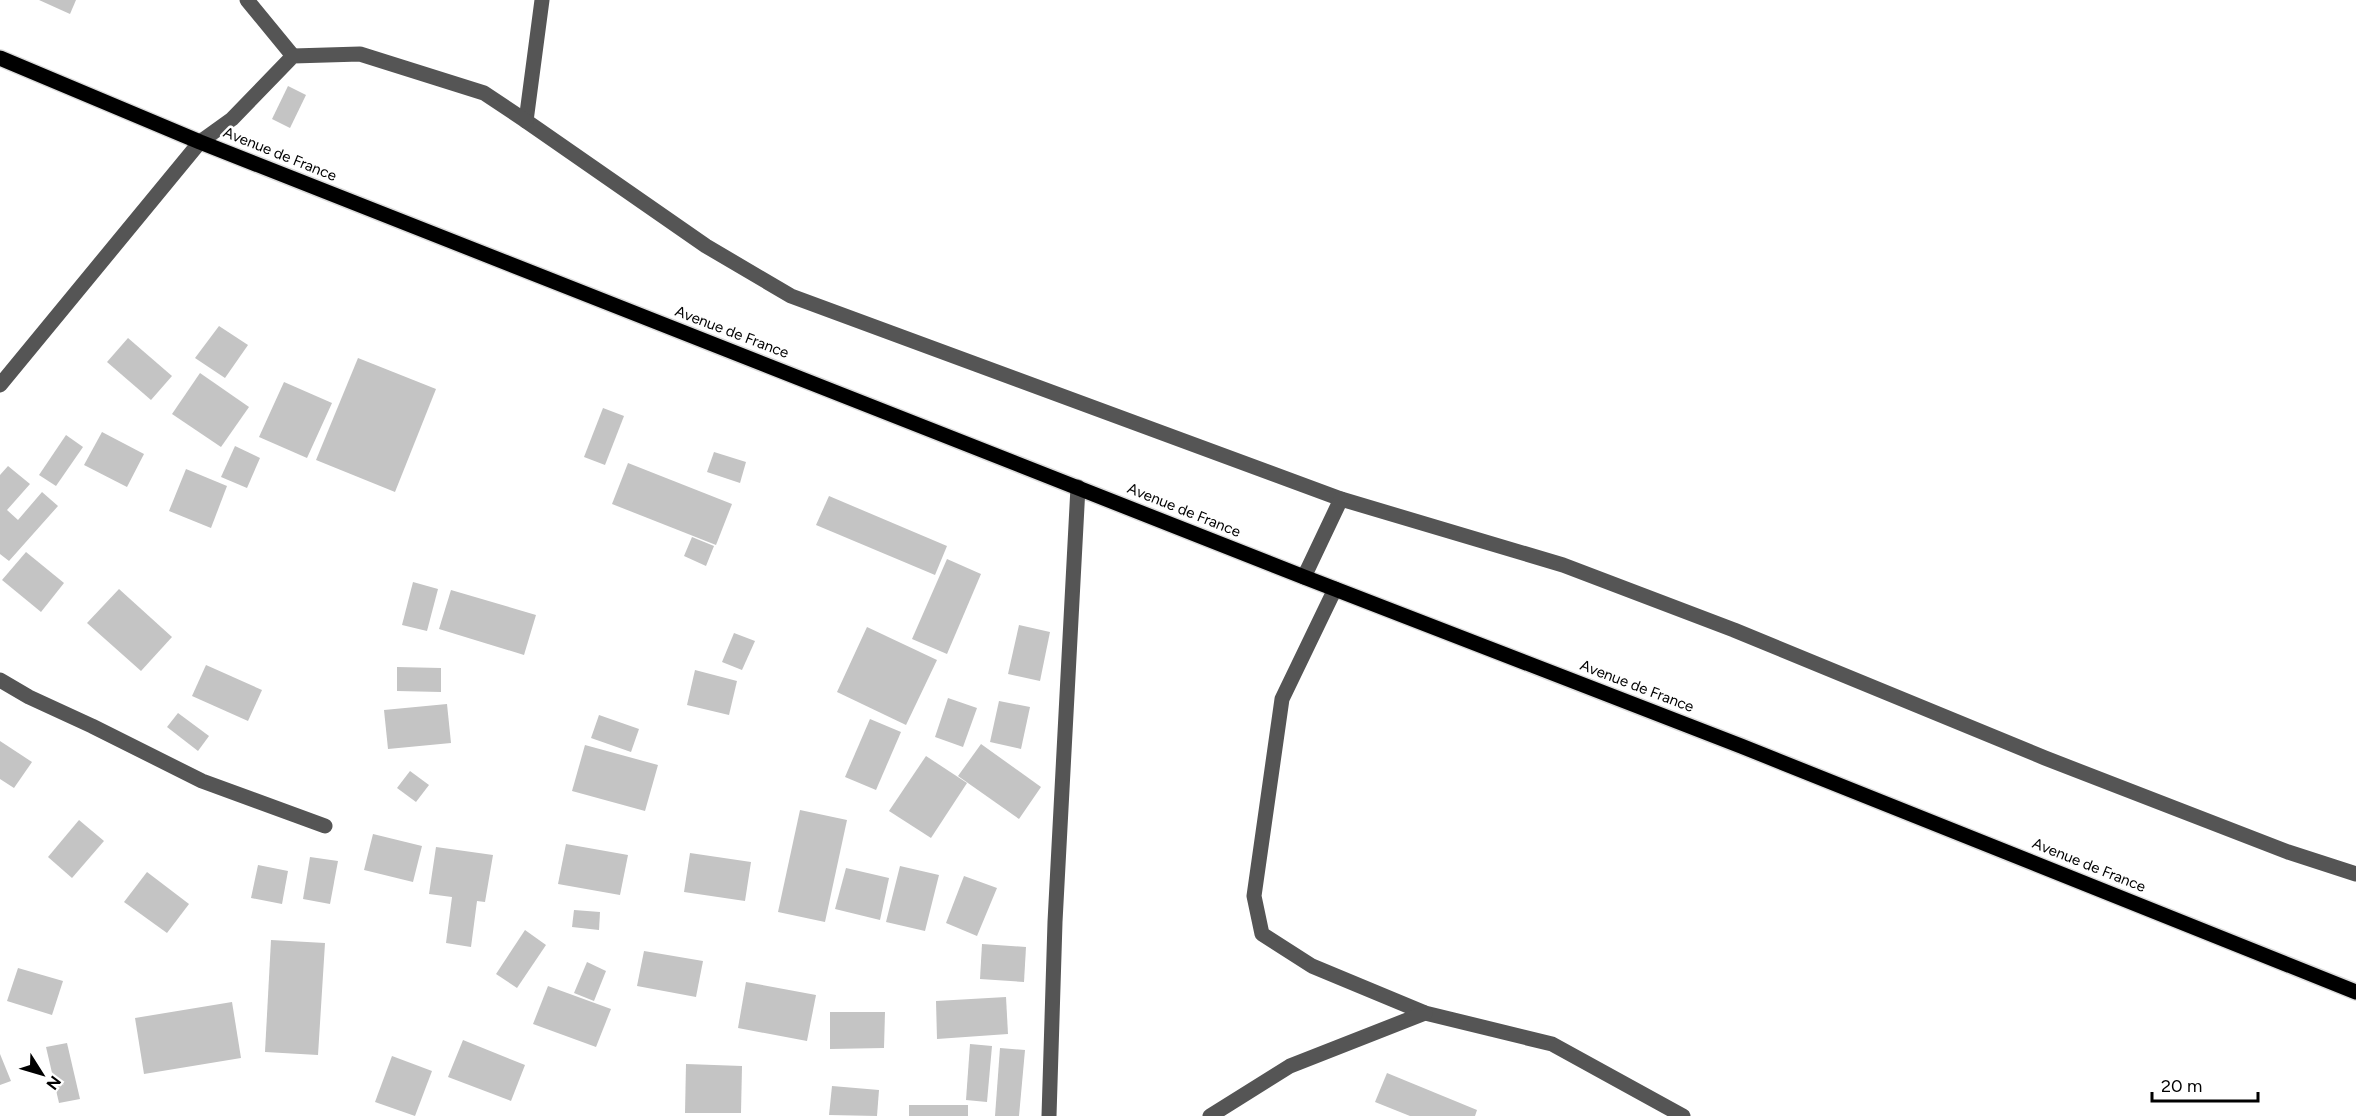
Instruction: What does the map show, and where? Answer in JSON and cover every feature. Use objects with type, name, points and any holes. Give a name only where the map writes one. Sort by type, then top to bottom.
[{"type":"main road","name":"Avenue de France","points":[[0,58],[200,142],[1304,577],[1752,750],[2356,992]]},
{"type":"street","points":[[248,0],[293,56]]},
{"type":"street","points":[[526,121],[542,0]]},
{"type":"street","points":[[0,385],[200,142],[232,119],[242,105],[293,56],[360,54],[484,93],[706,246],[791,296],[1341,499],[1563,565],[1734,630],[2056,763],[2288,852],[2356,874]]},
{"type":"street","points":[[1049,1116],[1055,922],[1078,488]]},
{"type":"street","points":[[1304,577],[1341,499]]},
{"type":"street","points":[[1335,588],[1282,699],[1254,896],[1262,934],[1312,966],[1425,1013],[1552,1044],[1683,1116]]},
{"type":"street","points":[[0,680],[29,697],[202,781],[325,826]]},
{"type":"street","points":[[1210,1116],[1290,1066],[1425,1013]]},
{"type":"building","points":[[39,0],[76,0],[70,14]]},
{"type":"building","points":[[288,86],[306,95],[290,128],[272,119]]},
{"type":"building","points":[[219,326],[248,345],[225,378],[195,358]]},
{"type":"building","points":[[128,338],[172,376],[151,400],[107,362]]},
{"type":"building","points":[[358,358],[436,389],[395,492],[316,460]]},
{"type":"building","points":[[200,373],[249,407],[221,447],[172,414]]},
{"type":"building","points":[[284,382],[332,403],[307,458],[259,437]]},
{"type":"building","points":[[603,408],[624,416],[605,465],[584,457]]},
{"type":"building","points":[[102,432],[144,454],[127,487],[84,465]]},
{"type":"building","points":[[66,435],[83,447],[56,486],[39,475]]},
{"type":"building","points":[[235,446],[260,458],[247,488],[221,477]]},
{"type":"building","points":[[714,452],[746,462],[740,483],[707,472]]},
{"type":"building","points":[[628,463],[732,504],[716,545],[612,504]]},
{"type":"building","points":[[8,466],[30,484],[7,510],[18,520],[42,492],[58,506],[9,561],[0,554],[0,475]]},
{"type":"building","points":[[186,469],[227,486],[211,528],[169,511]]},
{"type":"building","points":[[829,496],[947,546],[935,575],[816,525]]},
{"type":"building","points":[[692,537],[714,546],[706,566],[684,556]]},
{"type":"building","points":[[26,552],[64,583],[41,612],[2,580]]},
{"type":"building","points":[[947,559],[981,574],[947,654],[912,639]]},
{"type":"building","points":[[413,582],[438,589],[427,631],[402,625]]},
{"type":"building","points":[[119,589],[172,637],[141,671],[87,623]]},
{"type":"building","points":[[451,590],[536,615],[524,655],[439,629]]},
{"type":"building","points":[[1019,625],[1050,632],[1040,681],[1008,674]]},
{"type":"building","points":[[867,627],[937,660],[906,725],[837,692]]},
{"type":"building","points":[[734,633],[755,641],[742,670],[722,662]]},
{"type":"building","points":[[206,665],[262,690],[248,721],[192,696]]},
{"type":"building","points":[[397,667],[441,668],[441,692],[397,691]]},
{"type":"building","points":[[695,670],[737,681],[729,715],[687,705]]},
{"type":"building","points":[[948,698],[977,708],[963,747],[935,737]]},
{"type":"building","points":[[999,701],[1030,707],[1021,749],[990,742]]},
{"type":"building","points":[[447,704],[451,743],[388,749],[384,710]]},
{"type":"building","points":[[178,713],[209,736],[198,751],[167,727]]},
{"type":"building","points":[[599,715],[639,729],[631,752],[591,738]]},
{"type":"building","points":[[870,719],[901,732],[876,790],[845,777]]},
{"type":"building","points":[[0,741],[32,762],[14,788],[0,779]]},
{"type":"building","points":[[981,744],[1041,787],[1019,819],[958,776]]},
{"type":"building","points":[[585,745],[658,765],[645,811],[572,791]]},
{"type":"building","points":[[926,756],[967,783],[931,838],[889,811]]},
{"type":"building","points":[[410,771],[429,785],[416,802],[397,788]]},
{"type":"building","points":[[800,810],[847,820],[825,922],[778,912]]},
{"type":"building","points":[[79,820],[104,841],[72,878],[48,857]]},
{"type":"building","points":[[373,834],[422,846],[413,882],[364,870]]},
{"type":"building","points":[[566,844],[628,855],[620,895],[558,884]]},
{"type":"building","points":[[436,847],[493,855],[485,902],[477,901],[471,947],[446,943],[452,897],[429,894]]},
{"type":"building","points":[[690,853],[751,862],[745,901],[684,892]]},
{"type":"building","points":[[310,857],[338,861],[330,904],[303,899]]},
{"type":"building","points":[[258,865],[288,871],[282,904],[251,898]]},
{"type":"building","points":[[900,866],[939,875],[925,931],[886,922]]},
{"type":"building","points":[[846,868],[889,878],[880,920],[835,909]]},
{"type":"building","points":[[147,872],[189,904],[167,933],[124,902]]},
{"type":"building","points":[[964,876],[997,888],[977,936],[946,923]]},
{"type":"building","points":[[574,910],[600,912],[599,930],[572,927]]},
{"type":"building","points":[[525,930],[546,945],[517,988],[496,974]]},
{"type":"building","points":[[271,940],[325,943],[318,1055],[265,1052]]},
{"type":"building","points":[[982,944],[1026,947],[1024,982],[980,979]]},
{"type":"building","points":[[644,951],[703,961],[696,997],[637,986]]},
{"type":"building","points":[[587,962],[606,971],[594,1001],[574,993]]},
{"type":"building","points":[[18,968],[63,981],[52,1015],[7,1001]]},
{"type":"building","points":[[746,982],[816,995],[807,1041],[738,1028]]},
{"type":"building","points":[[548,986],[611,1009],[596,1047],[533,1024]]},
{"type":"building","points":[[1006,997],[1008,1034],[937,1039],[936,1001]]},
{"type":"building","points":[[232,1002],[241,1058],[144,1074],[135,1018]]},
{"type":"building","points":[[830,1012],[885,1012],[884,1048],[830,1049]]},
{"type":"building","points":[[463,1040],[525,1065],[511,1101],[448,1077]]},
{"type":"building","points":[[67,1043],[80,1099],[59,1103],[46,1047]]},
{"type":"building","points":[[970,1044],[992,1046],[987,1102],[966,1100]]},
{"type":"building","points":[[1000,1048],[1025,1050],[1019,1116],[995,1116]]},
{"type":"building","points":[[0,1054],[11,1081],[0,1085]]},
{"type":"building","points":[[392,1056],[432,1071],[415,1116],[375,1102]]},
{"type":"building","points":[[686,1064],[742,1066],[741,1113],[685,1113]]},
{"type":"building","points":[[1387,1073],[1477,1110],[1475,1116],[1410,1116],[1375,1102]]},
{"type":"building","points":[[832,1086],[879,1090],[877,1116],[829,1115]]},
{"type":"building","points":[[909,1105],[968,1105],[968,1116],[909,1116]]}]
